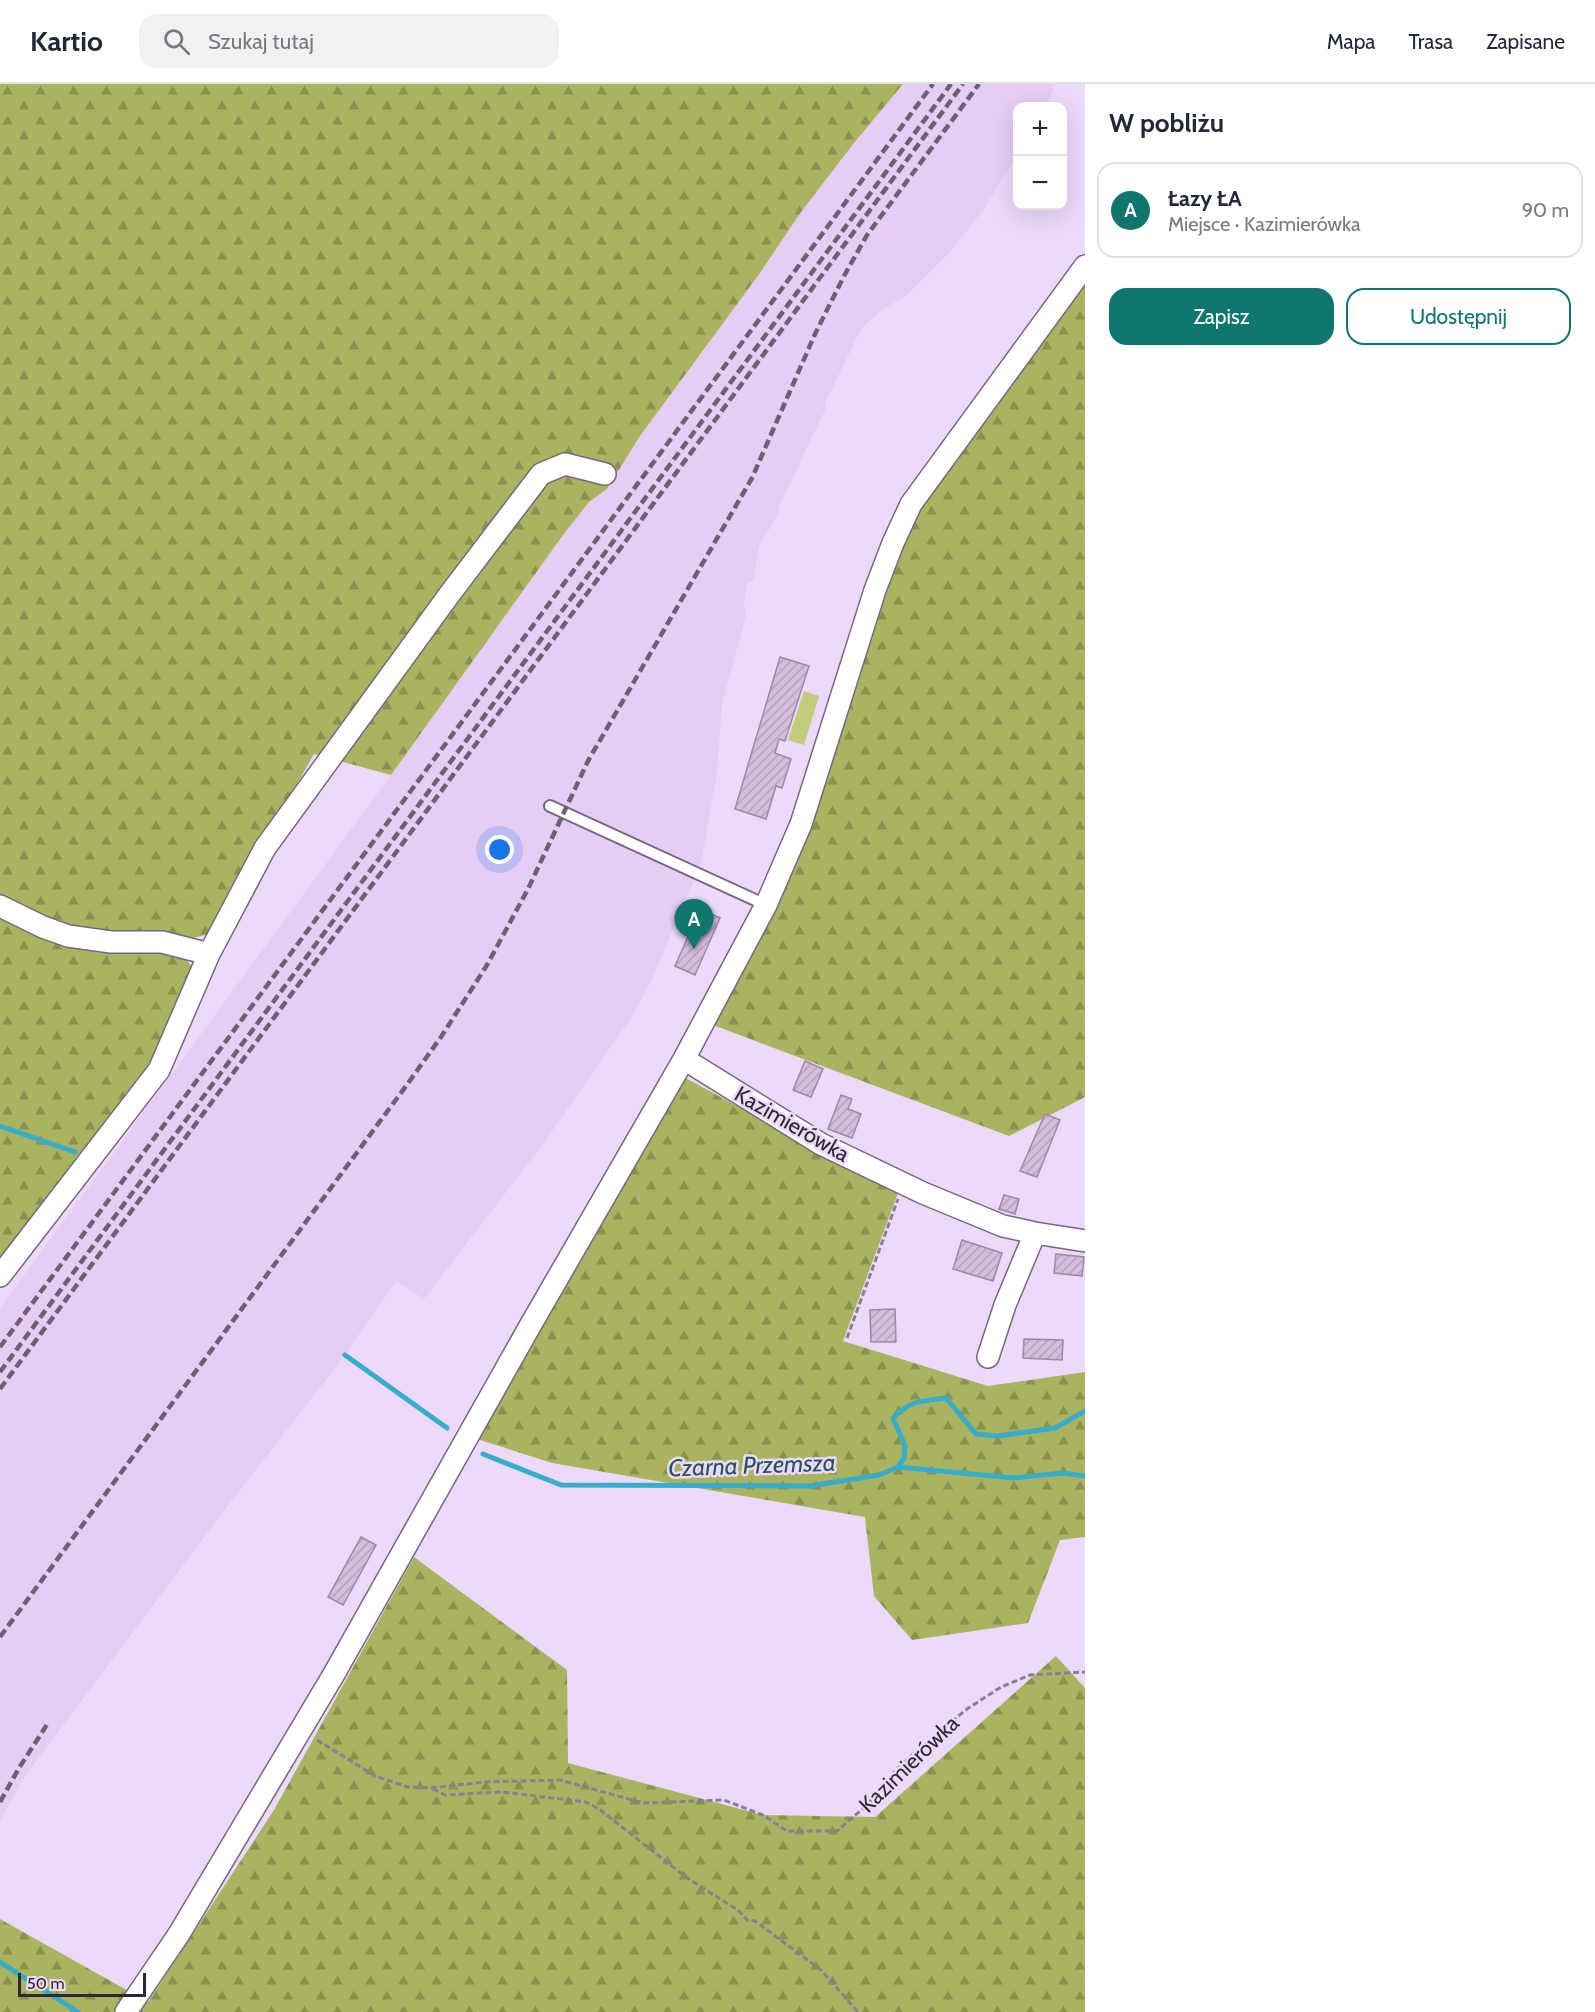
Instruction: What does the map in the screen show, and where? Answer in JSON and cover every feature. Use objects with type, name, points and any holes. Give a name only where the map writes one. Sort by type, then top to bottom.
[{"type":"street","points":[[126,2012],[179,1934],[301,1729],[684,1059],[766,905],[801,824],[875,590],[892,543],[911,504],[1085,266]]},
{"type":"street","points":[[0,1276],[159,1070],[209,954],[265,848],[449,595],[541,474],[565,464],[605,474]]},
{"type":"street","points":[[0,906],[43,927],[68,936],[111,942],[162,942],[209,954]]},
{"type":"street","name":"Kazimierówka","points":[[684,1059],[821,1144],[904,1184],[1003,1226],[1085,1241]]},
{"type":"street","points":[[988,1357],[1005,1305],[1035,1233]]},
{"type":"lane","points":[[550,806],[766,905]]},
{"type":"path","points":[[847,1338],[904,1184]]},
{"type":"path","name":"Kazimierówka","points":[[431,1788],[485,1782],[560,1780],[643,1803],[724,1800],[763,1815],[787,1831],[837,1831],[866,1806],[895,1771],[922,1746],[967,1709],[1000,1687],[1030,1675],[1085,1672]]},
{"type":"path","points":[[301,1729],[375,1776],[408,1787],[431,1788],[445,1795],[502,1792],[586,1802],[593,1805],[686,1877],[739,1911],[747,1920],[755,1921],[821,1970],[858,2012]]},
{"type":"shaded area","points":[[903,84],[1056,84],[1047,102],[1013,102],[1013,162],[984,209],[950,252],[907,295],[879,312],[861,329],[825,403],[826,408],[780,504],[778,515],[759,546],[753,581],[747,583],[744,603],[746,616],[722,704],[717,772],[701,864],[653,977],[633,1015],[546,1140],[424,1299],[396,1281],[339,1363],[230,1503],[23,1779],[0,1821],[0,1308],[391,775],[563,535],[589,502],[607,489],[640,436],[760,273],[801,212]]},
{"type":"green space","points":[[0,84],[903,84],[801,212],[760,273],[640,436],[607,489],[589,502],[563,535],[391,775],[314,754],[213,933],[193,938],[77,931],[0,898]]},
{"type":"green space","points":[[1085,280],[1085,1097],[1009,1136],[705,1022],[772,913],[915,511]]},
{"type":"green space","points":[[804,691],[819,696],[804,745],[788,740]]},
{"type":"green space","points":[[0,913],[167,949],[184,958],[195,973],[166,1075],[0,1282]]},
{"type":"green space","points":[[680,1075],[898,1193],[843,1341],[988,1386],[1085,1372],[1085,1537],[1060,1540],[1028,1623],[912,1640],[874,1596],[865,1517],[552,1463],[477,1439]]},
{"type":"green space","points":[[414,1557],[567,1670],[568,1763],[763,1815],[875,1817],[1056,1656],[1085,1688],[1085,2012],[0,2012],[0,1919],[148,2002],[274,1810]]},
{"type":"building","points":[[780,657],[809,666],[785,741],[779,739],[775,753],[791,759],[782,788],[776,786],[766,819],[735,809]]},
{"type":"building","points":[[691,905],[720,918],[695,975],[675,966],[690,932],[681,928]]},
{"type":"building","points":[[805,1061],[823,1069],[811,1097],[793,1090]]},
{"type":"building","points":[[841,1095],[852,1099],[848,1109],[861,1114],[852,1138],[828,1129]]},
{"type":"building","points":[[1045,1114],[1060,1120],[1037,1177],[1020,1171]]},
{"type":"building","points":[[1004,1195],[1019,1199],[1015,1214],[999,1209]]},
{"type":"building","points":[[962,1240],[1002,1253],[993,1281],[953,1269]]},
{"type":"building","points":[[1056,1254],[1084,1257],[1082,1276],[1054,1273]]},
{"type":"building","points":[[895,1309],[896,1342],[871,1342],[870,1310]]},
{"type":"building","points":[[1024,1339],[1063,1340],[1062,1360],[1023,1358]]},
{"type":"building","points":[[361,1537],[376,1545],[343,1605],[328,1597]]},
{"type":"waterway","name":"Czarna Przemsza","points":[[0,1126],[75,1152]]},
{"type":"waterway","name":"Czarna Przemsza","points":[[345,1355],[447,1428]]},
{"type":"waterway","name":"Czarna Przemsza","points":[[483,1454],[561,1485],[810,1486],[879,1475],[898,1467],[904,1458],[905,1446],[893,1418],[917,1402],[946,1398],[976,1434],[997,1436],[1055,1428],[1085,1411]]},
{"type":"waterway","points":[[898,1467],[1014,1478],[1062,1473],[1085,1476]]},
{"type":"waterway","name":"Czarna Przemsza","points":[[0,1962],[78,2012]]},
{"type":"railway","points":[[0,1347],[933,84]]},
{"type":"railway","points":[[0,1372],[951,84]]},
{"type":"railway","points":[[0,1389],[963,84]]},
{"type":"railway","points":[[0,1637],[406,1086],[441,1037],[487,965],[528,889],[588,761],[752,478],[815,334],[844,276],[867,235],[979,84]]},
{"type":"railway","points":[[0,1802],[48,1723]]},
{"type":"place","name":"Łazy ŁA","points":[[694,949]]}]
